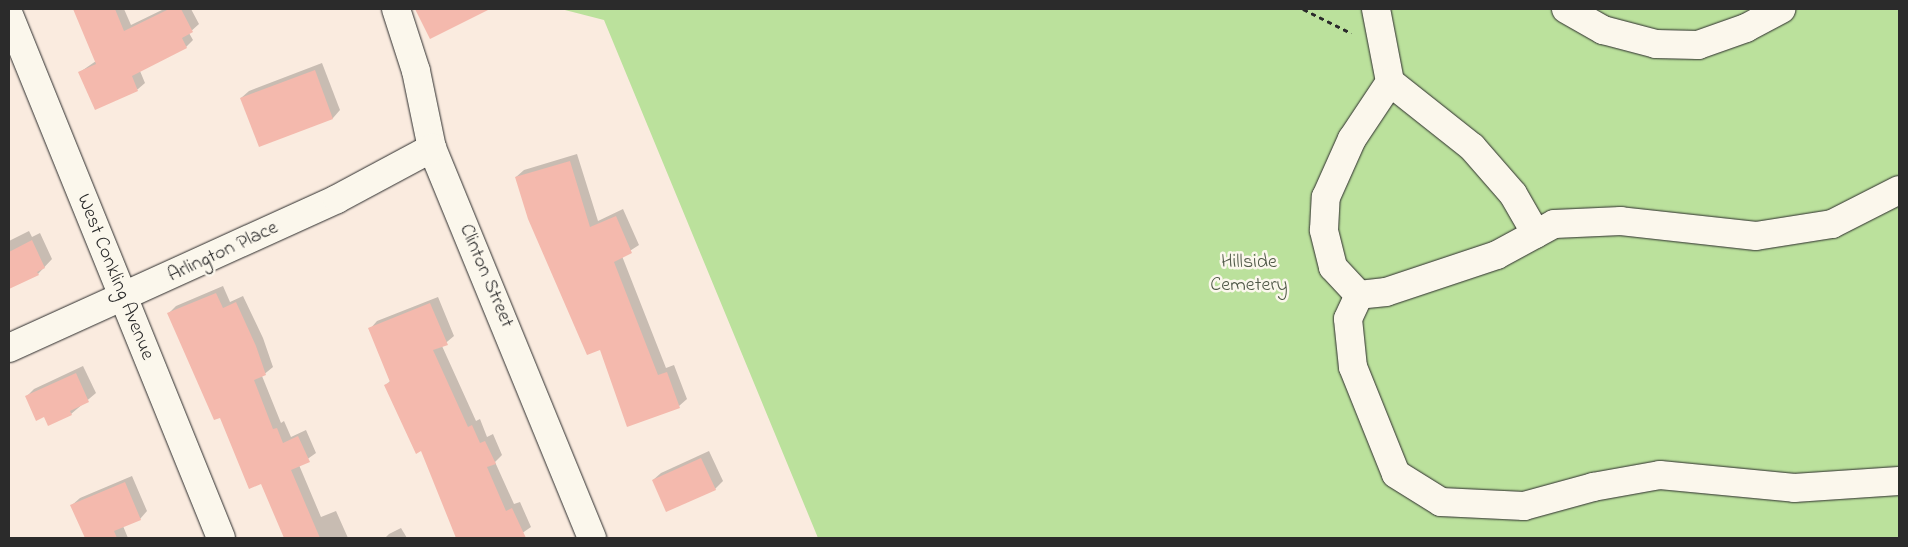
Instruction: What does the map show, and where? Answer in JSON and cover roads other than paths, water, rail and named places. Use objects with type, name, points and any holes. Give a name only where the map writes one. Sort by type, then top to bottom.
[{"type":"street","name":"Clinton Street","points":[[396,9],[416,71],[432,148],[592,538]]},
{"type":"street","points":[[1376,9],[1390,82],[1472,147],[1513,194],[1536,234]]},
{"type":"street","points":[[1566,9],[1612,32],[1656,44],[1698,45],[1746,28],[1781,9]]},
{"type":"street","name":"West Conkling Avenue","points":[[9,15],[221,538]]},
{"type":"street","points":[[1359,294],[1333,267],[1324,230],[1326,198],[1352,140],[1390,82]]},
{"type":"street","name":"Arlington Place","points":[[9,348],[124,298],[337,199],[432,148]]},
{"type":"street","points":[[1359,294],[1386,292],[1497,255],[1554,224],[1621,221],[1756,236],[1832,224],[1899,190]]},
{"type":"street","points":[[1359,294],[1348,319],[1353,367],[1371,418],[1396,474],[1441,502],[1524,506],[1593,487],[1660,475],[1794,488],[1899,482]]},
{"type":"park label","name":"Hillside Cemetery","points":[[1249,274]]}]
